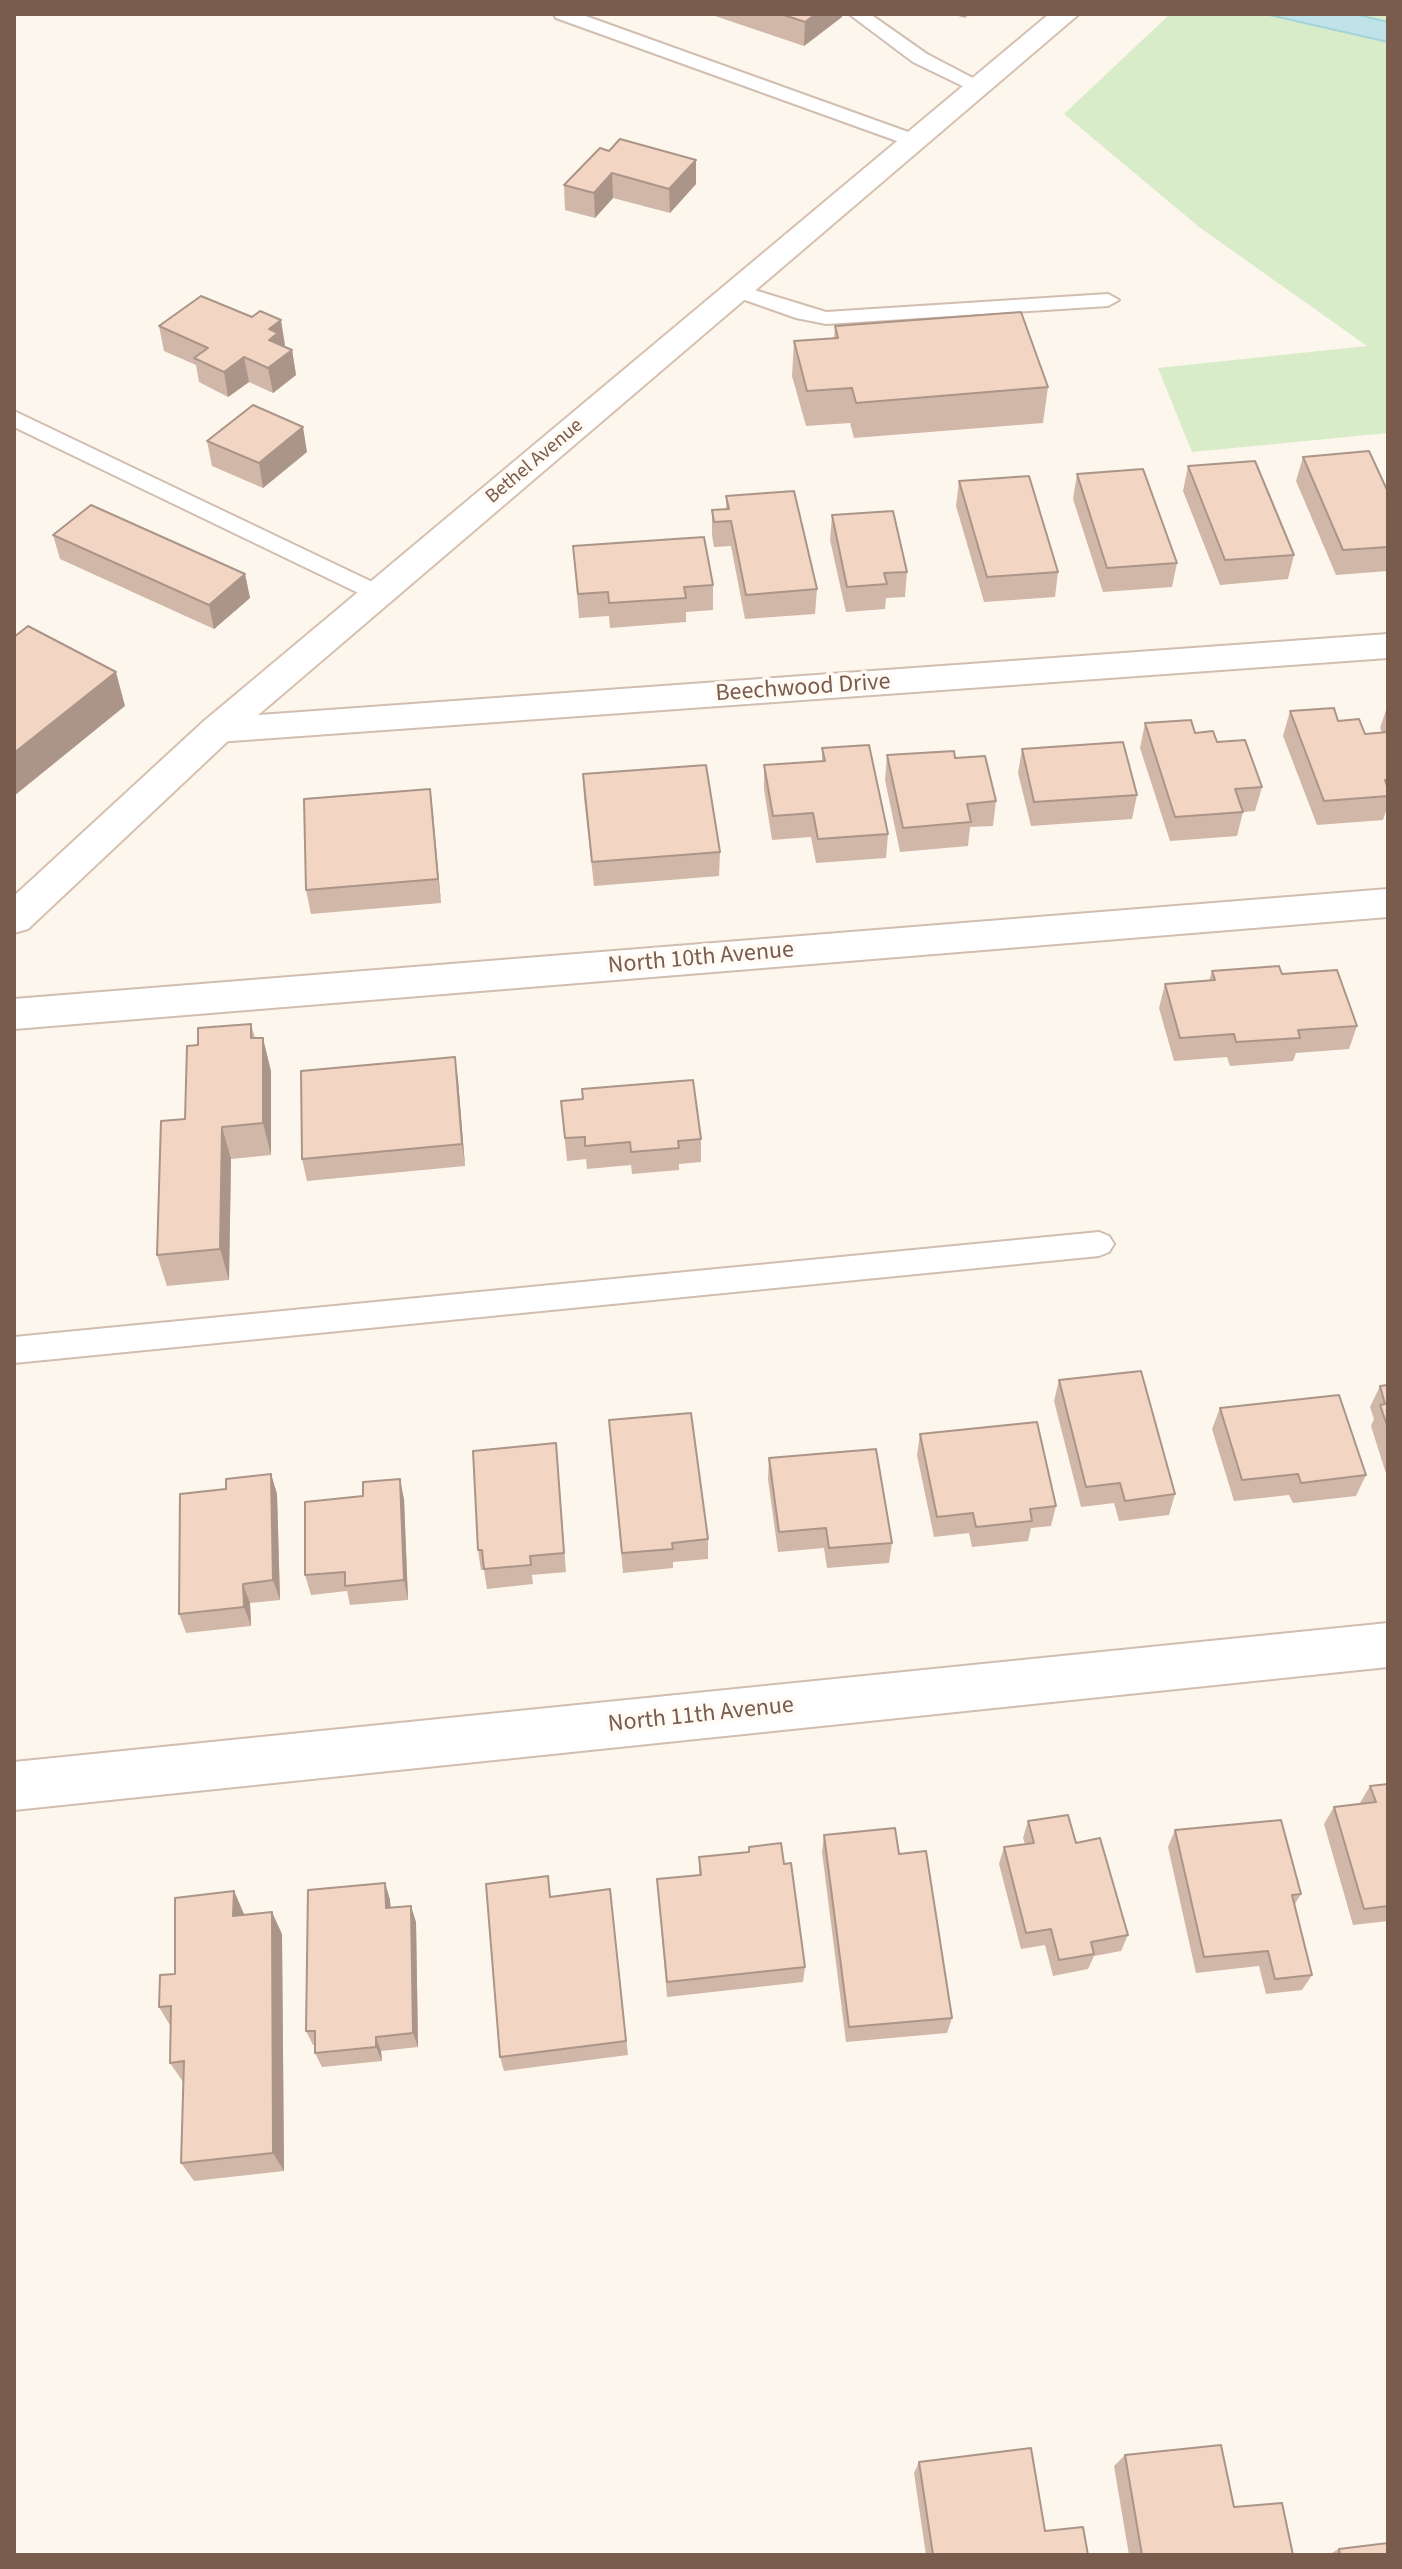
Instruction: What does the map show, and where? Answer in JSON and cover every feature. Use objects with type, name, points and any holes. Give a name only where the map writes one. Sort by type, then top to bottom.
[{"type":"street","name":"Bethel Avenue","points":[[20,903],[217,730],[1065,14]]},
{"type":"street","name":"Beechwood Drive","points":[[217,730],[1388,646]]},
{"type":"street","name":"North 10th Avenue","points":[[14,1014],[1388,903]]},
{"type":"street","name":"North 11th Avenue","points":[[14,1786],[1388,1645]]},
{"type":"lane","points":[[563,14],[915,141]]},
{"type":"lane","points":[[858,14],[920,58],[980,87]]},
{"type":"lane","points":[[738,291],[803,314],[826,318],[1108,300]]},
{"type":"lane","points":[[14,418],[379,594]]},
{"type":"lane","points":[[14,1350],[1099,1244]]},
{"type":"green space","points":[[1170,14],[1388,14],[1388,433],[1192,452],[1158,368],[1367,346],[1199,227],[1064,114]]},
{"type":"water","points":[[1265,14],[1354,14],[1388,22],[1388,42]]},
{"type":"building","points":[[781,14],[816,14],[805,22]]},
{"type":"building","points":[[620,139],[696,160],[669,189],[612,173],[594,193],[564,185],[600,148],[609,151]]},
{"type":"building","points":[[201,296],[252,317],[260,311],[281,320],[269,329],[278,333],[269,340],[292,350],[268,368],[244,357],[224,372],[194,358],[208,348],[159,326]]},
{"type":"building","points":[[1021,312],[1048,387],[856,403],[852,388],[807,391],[794,341],[838,338],[835,326]]},
{"type":"building","points":[[253,405],[303,427],[259,463],[207,441]]},
{"type":"building","points":[[1369,451],[1388,492],[1388,547],[1343,550],[1303,457]]},
{"type":"building","points":[[1255,461],[1294,555],[1225,560],[1188,466]]},
{"type":"building","points":[[1143,469],[1177,563],[1107,568],[1077,474]]},
{"type":"building","points":[[1029,476],[1058,572],[987,577],[959,481]]},
{"type":"building","points":[[794,491],[817,589],[746,595],[731,521],[714,522],[712,510],[729,509],[726,496]]},
{"type":"building","points":[[91,505],[245,574],[209,605],[53,535]]},
{"type":"building","points":[[893,511],[907,572],[884,573],[887,584],[847,587],[832,515]]},
{"type":"building","points":[[704,537],[713,585],[684,587],[686,598],[609,603],[608,592],[578,594],[573,546]]},
{"type":"building","points":[[28,626],[116,672],[14,753],[14,637]]},
{"type":"building","points":[[1334,708],[1338,721],[1359,719],[1365,734],[1388,732],[1388,780],[1385,780],[1388,796],[1324,801],[1290,711]]},
{"type":"building","points":[[1191,720],[1195,733],[1213,731],[1217,742],[1245,740],[1262,787],[1235,789],[1243,812],[1175,817],[1145,723]]},
{"type":"building","points":[[1123,742],[1137,795],[1034,802],[1022,749]]},
{"type":"building","points":[[869,745],[888,834],[818,839],[813,813],[773,816],[764,765],[825,761],[822,748]]},
{"type":"building","points":[[954,751],[955,758],[985,756],[996,801],[967,804],[971,822],[903,828],[887,755]]},
{"type":"building","points":[[706,765],[720,852],[592,862],[583,774]]},
{"type":"building","points":[[430,789],[438,879],[306,890],[304,799]]},
{"type":"building","points":[[1279,966],[1282,974],[1337,970],[1357,1026],[1298,1030],[1300,1038],[1236,1042],[1234,1034],[1180,1038],[1165,984],[1215,980],[1212,971]]},
{"type":"building","points":[[251,1024],[251,1038],[263,1038],[263,1123],[222,1127],[220,1249],[157,1255],[161,1121],[185,1119],[187,1046],[198,1045],[198,1028]]},
{"type":"building","points":[[455,1057],[462,1144],[302,1159],[301,1071]]},
{"type":"building","points":[[693,1080],[701,1139],[678,1141],[679,1148],[631,1152],[630,1142],[585,1146],[585,1137],[565,1138],[561,1101],[583,1099],[582,1089]]},
{"type":"building","points":[[1141,1371],[1175,1494],[1125,1501],[1120,1483],[1086,1487],[1059,1380]]},
{"type":"building","points":[[1388,1385],[1388,1428],[1380,1405],[1385,1404],[1380,1386]]},
{"type":"building","points":[[1339,1395],[1366,1475],[1301,1483],[1298,1474],[1242,1480],[1220,1408]]},
{"type":"building","points":[[691,1413],[708,1539],[672,1543],[673,1549],[622,1553],[609,1420]]},
{"type":"building","points":[[1037,1422],[1056,1506],[1030,1509],[1032,1521],[976,1527],[973,1513],[937,1517],[920,1434]]},
{"type":"building","points":[[556,1443],[564,1553],[530,1556],[531,1565],[484,1569],[482,1550],[478,1550],[473,1451]]},
{"type":"building","points":[[876,1449],[892,1543],[829,1548],[826,1528],[779,1532],[769,1458]]},
{"type":"building","points":[[271,1474],[273,1580],[243,1584],[244,1607],[179,1614],[180,1494],[226,1489],[226,1479]]},
{"type":"building","points":[[400,1479],[404,1580],[345,1586],[345,1572],[305,1575],[305,1502],[363,1496],[363,1482]]},
{"type":"building","points":[[1388,1784],[1388,1906],[1364,1909],[1334,1807],[1376,1802],[1370,1786]]},
{"type":"building","points":[[1068,1815],[1076,1843],[1100,1838],[1128,1935],[1091,1942],[1094,1954],[1059,1960],[1051,1929],[1026,1933],[1004,1847],[1034,1843],[1028,1821]]},
{"type":"building","points":[[1281,1820],[1301,1894],[1292,1895],[1312,1975],[1275,1979],[1268,1951],[1204,1957],[1175,1830]]},
{"type":"building","points":[[895,1828],[899,1854],[926,1851],[952,2018],[849,2027],[824,1835]]},
{"type":"building","points":[[781,1843],[784,1864],[791,1863],[805,1967],[667,1982],[657,1879],[701,1875],[699,1857],[749,1852],[749,1847]]},
{"type":"building","points":[[548,1876],[550,1897],[610,1889],[626,2041],[500,2057],[486,1884]]},
{"type":"building","points":[[385,1883],[386,1908],[411,1906],[413,2033],[376,2037],[376,2047],[315,2053],[315,2031],[306,2031],[308,1890]]},
{"type":"building","points":[[234,1891],[233,1916],[272,1912],[273,2153],[181,2163],[184,2061],[170,2063],[171,2006],[159,2007],[160,1975],[175,1974],[175,1898]]},
{"type":"building","points":[[1221,2445],[1234,2507],[1282,2503],[1293,2555],[1142,2555],[1125,2455]]},
{"type":"building","points":[[1031,2448],[1045,2531],[1083,2527],[1088,2555],[933,2555],[919,2462]]},
{"type":"building","points":[[1388,2543],[1388,2555],[1340,2555],[1339,2549]]}]
